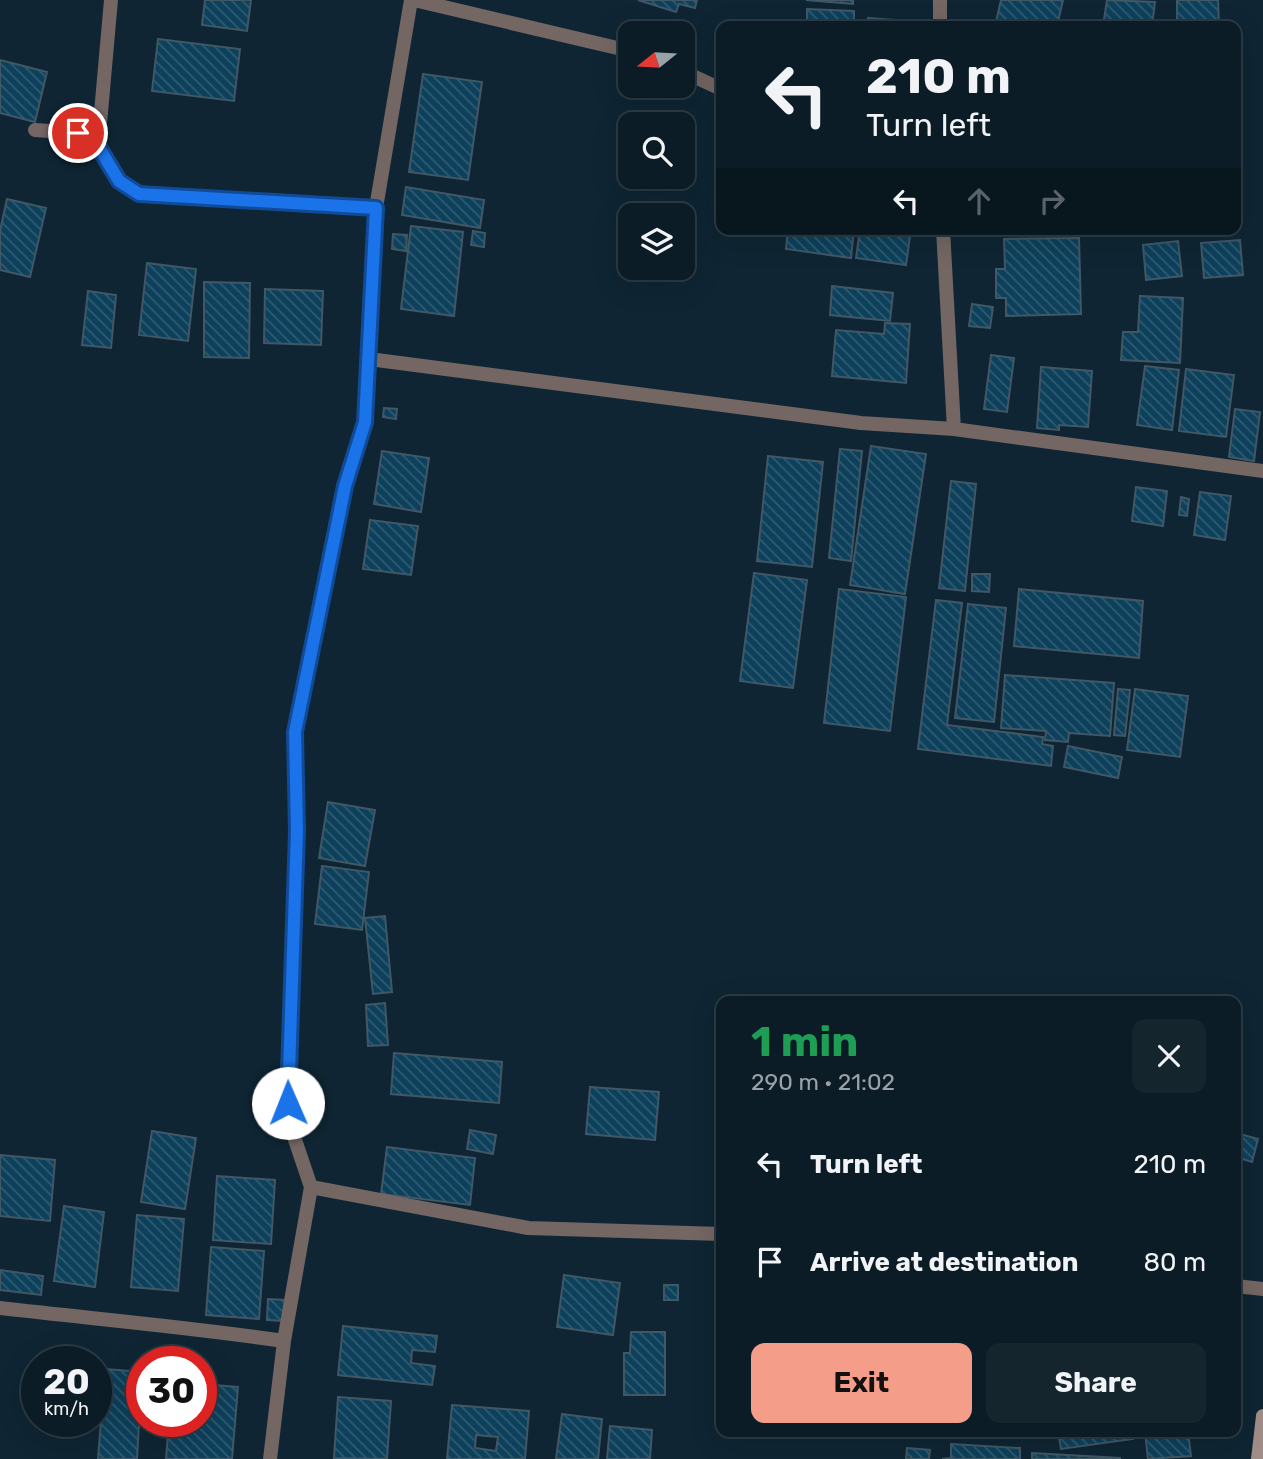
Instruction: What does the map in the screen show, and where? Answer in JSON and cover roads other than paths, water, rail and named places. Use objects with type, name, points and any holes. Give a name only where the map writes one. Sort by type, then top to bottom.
[{"type":"main road","points":[[1258,1459],[1263,1416]]},
{"type":"street","points":[[98,146],[111,0]]},
{"type":"street","points":[[270,1459],[284,1341],[311,1187],[289,1122],[287,1084],[297,831],[295,732],[345,486],[365,422],[376,208],[412,0],[618,48]]},
{"type":"street","points":[[940,0],[940,21]]},
{"type":"street","points":[[695,77],[716,87]]},
{"type":"street","points":[[35,130],[78,133],[98,146],[119,181],[139,194],[376,208]]},
{"type":"street","points":[[943,235],[954,429]]},
{"type":"street","points":[[369,359],[861,423],[954,429],[1263,471]]},
{"type":"street","points":[[311,1187],[528,1228],[716,1234]]},
{"type":"street","points":[[1241,1287],[1263,1289]]},
{"type":"street","points":[[0,1308],[118,1322],[167,1324],[284,1341]]}]
